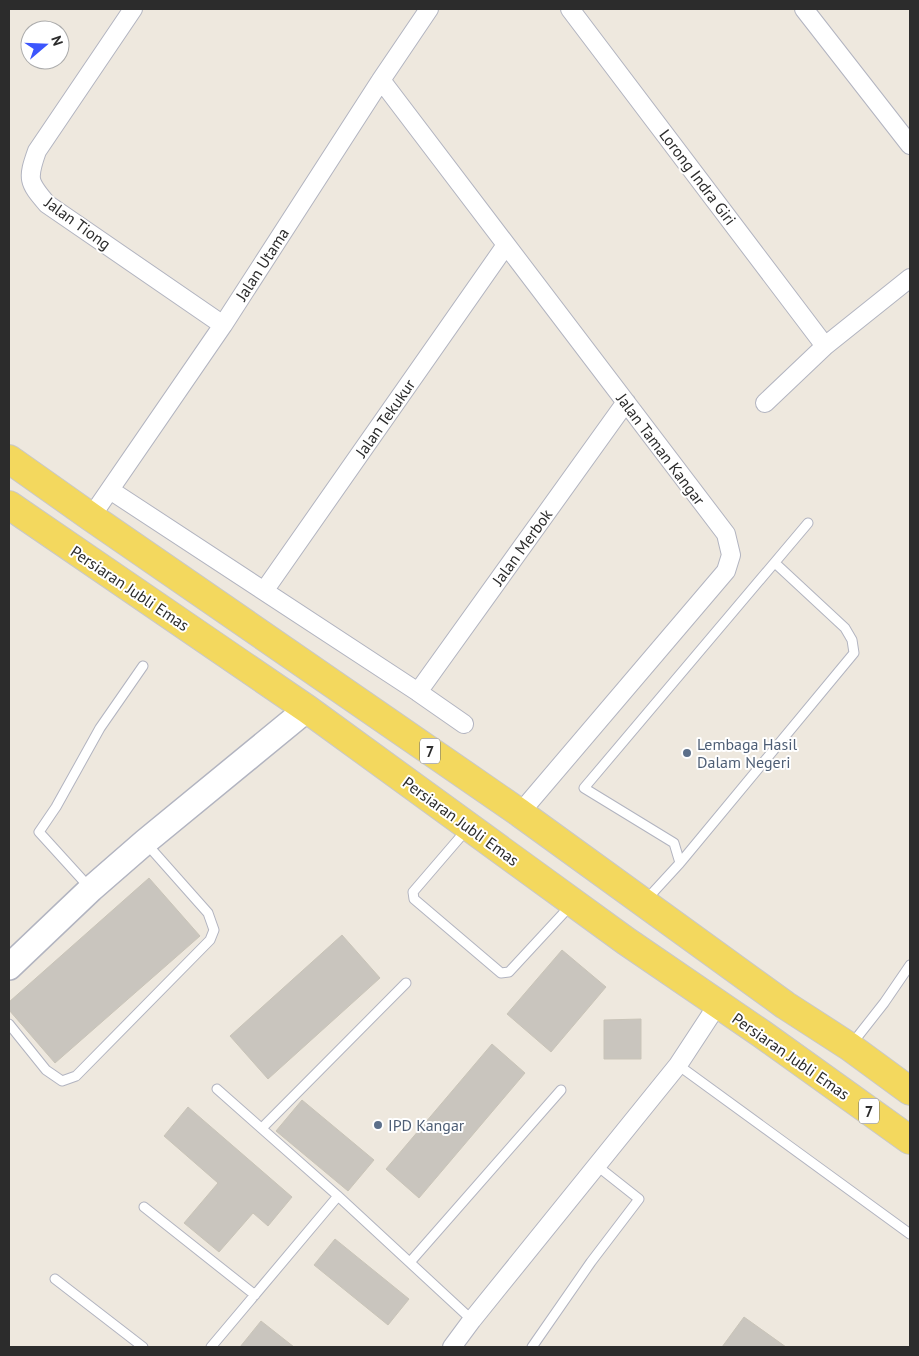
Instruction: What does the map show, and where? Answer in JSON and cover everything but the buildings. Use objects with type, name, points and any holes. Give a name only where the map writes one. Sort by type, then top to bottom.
[{"type":"main road","name":"7","points":[[9,459],[520,813],[785,1005],[850,1047],[910,1091]]},
{"type":"main road","name":"Persiaran Jubli Emas","points":[[9,505],[307,709],[573,903],[910,1140]]},
{"type":"main road","points":[[827,1082],[850,1047]]},
{"type":"street","name":"Jalan Tiong","points":[[133,9],[37,151],[30,171],[33,188],[47,204],[223,325]]},
{"type":"street","name":"Jalan Utama","points":[[91,517],[223,325],[429,9]]},
{"type":"street","name":"Lorong Indra Giri","points":[[570,9],[825,346]]},
{"type":"street","points":[[804,9],[910,145]]},
{"type":"street","name":"Jalan Taman Kangar","points":[[381,80],[726,534],[731,555],[726,571],[520,813]]},
{"type":"street","name":"Jalan Tekukur","points":[[264,591],[506,246]]},
{"type":"street","points":[[765,403],[825,346],[910,278]]},
{"type":"street","name":"Jalan Merbok","points":[[418,692],[626,402]]},
{"type":"street","points":[[110,490],[464,724]]},
{"type":"street","points":[[9,967],[145,842],[307,709]]},
{"type":"street","points":[[452,1347],[678,1065],[718,1004]]},
{"type":"lane","points":[[680,863],[674,843],[584,788],[808,523]]},
{"type":"lane","points":[[644,902],[680,863],[854,654],[852,640],[845,628],[775,563]]},
{"type":"lane","points":[[91,890],[39,832],[56,807],[100,728],[143,666]]},
{"type":"lane","points":[[469,827],[413,892],[414,899],[501,973],[509,972],[573,903]]},
{"type":"lane","points":[[9,1024],[46,1070],[62,1081],[76,1076],[210,940],[214,930],[208,913],[145,842]]},
{"type":"lane","points":[[850,1047],[910,965]]},
{"type":"lane","points":[[262,1128],[406,983]]},
{"type":"lane","points":[[678,1065],[910,1234]]},
{"type":"lane","points":[[217,1088],[410,1261],[472,1320]]},
{"type":"lane","points":[[410,1261],[561,1090]]},
{"type":"lane","points":[[532,1347],[591,1262],[638,1199],[596,1165]]},
{"type":"lane","points":[[211,1347],[338,1196]]},
{"type":"lane","points":[[144,1207],[255,1295]]},
{"type":"lane","points":[[55,1279],[143,1347]]},
{"type":"place","name":"Lembaga Hasil Dalam Negeri","points":[[687,753]]},
{"type":"place","name":"IPD Kangar","points":[[378,1125]]}]
